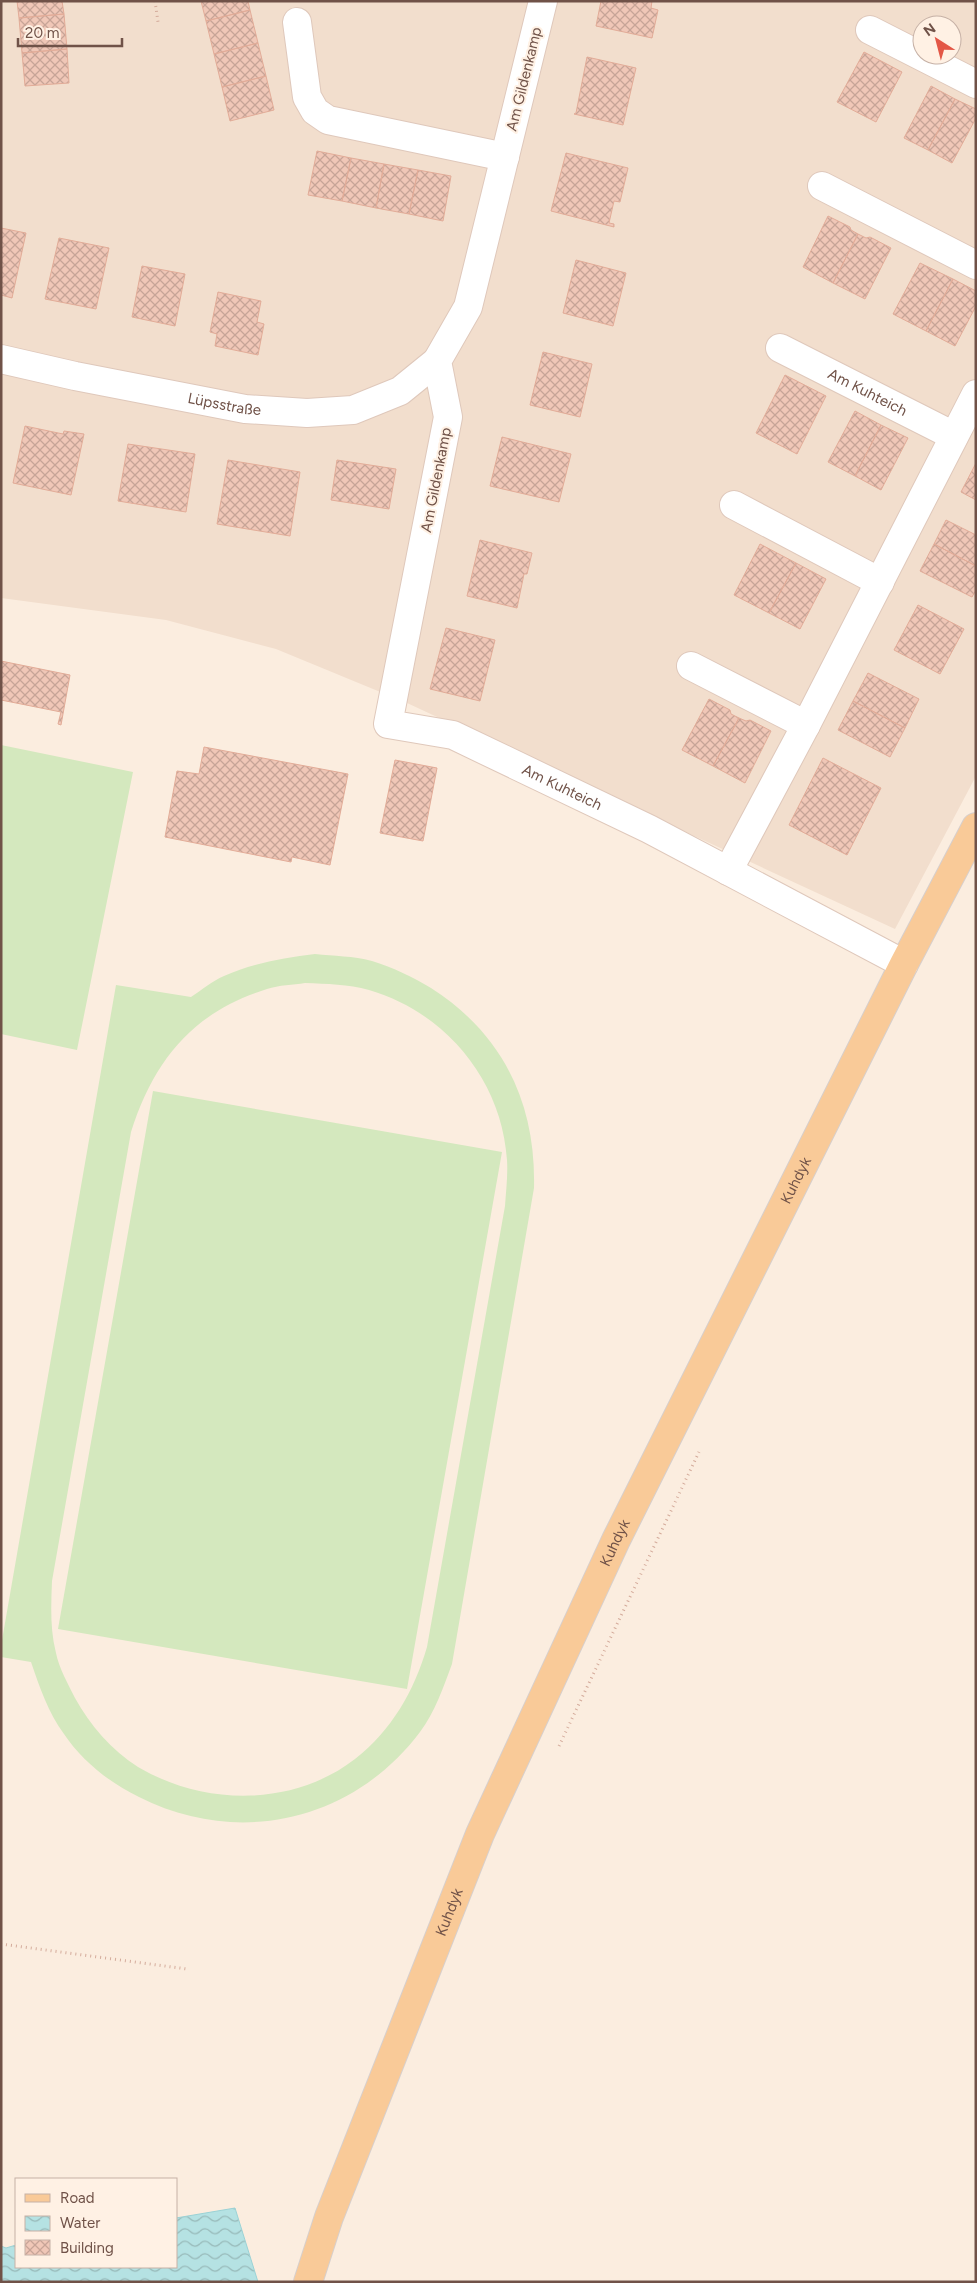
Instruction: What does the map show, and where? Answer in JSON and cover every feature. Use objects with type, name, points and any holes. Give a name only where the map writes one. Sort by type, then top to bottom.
[{"type":"main road","name":"Kuhdyk","points":[[308,2282],[329,2217],[480,1834],[616,1540],[904,964],[976,828]]},
{"type":"street","name":"Am Gildenkamp","points":[[388,724],[448,417],[436,361],[468,307],[543,1]]},
{"type":"street","points":[[297,22],[306,98],[315,112],[328,120],[505,157]]},
{"type":"street","points":[[870,30],[976,84]]},
{"type":"street","points":[[822,186],[976,265]]},
{"type":"street","name":"Am Kuhteich","points":[[780,348],[954,436]]},
{"type":"street","name":"Lüpsstraße","points":[[1,359],[75,376],[245,409],[307,413],[353,410],[400,390],[436,361]]},
{"type":"street","points":[[728,871],[806,725],[976,394]]},
{"type":"street","points":[[734,505],[880,582]]},
{"type":"street","points":[[691,666],[806,725]]},
{"type":"street","name":"Am Kuhteich","points":[[388,724],[453,735],[644,838],[728,871],[904,964]]},
{"type":"path","points":[[155,1],[158,22]]},
{"type":"path","points":[[555,1754],[700,1450]]},
{"type":"path","points":[[1,1944],[187,1969]]},
{"type":"shaded area","points":[[1,1],[976,1],[976,776],[895,929],[407,703],[276,649],[166,620],[1,598]]},
{"type":"green space","points":[[1,745],[133,772],[77,1050],[1,1034]]},
{"type":"green space","points":[[315,954],[358,958],[395,969],[431,988],[456,1006],[478,1027],[496,1049],[510,1073],[521,1099],[529,1127],[533,1157],[534,1188],[452,1664],[434,1708],[420,1732],[392,1763],[361,1787],[327,1805],[291,1817],[253,1822],[215,1821],[177,1812],[139,1797],[97,1770],[71,1744],[58,1726],[45,1700],[31,1662],[1,1657],[1,1646],[116,985],[191,997],[215,980],[235,971],[269,962]],"holes":[[[305,983],[361,988],[397,1000],[445,1032],[465,1053],[481,1077],[494,1103],[503,1131],[507,1160],[505,1206],[427,1647],[408,1694],[391,1722],[368,1748],[331,1775],[304,1786],[276,1793],[248,1796],[219,1794],[191,1789],[164,1780],[138,1767],[110,1745],[94,1727],[75,1698],[57,1659],[52,1626],[52,1581],[131,1132],[140,1106],[165,1061],[180,1042],[198,1025],[218,1011],[241,999],[267,989]]]},
{"type":"green space","points":[[153,1091],[502,1152],[407,1689],[58,1629]]},
{"type":"water","points":[[235,2208],[258,2282],[1,2282],[1,2246],[6,2248],[15,2245],[15,2268],[178,2268],[178,2218]]},
{"type":"building","points":[[17,1],[62,1],[64,14],[19,18]]},
{"type":"building","points":[[201,1],[248,1],[250,10],[206,21]]},
{"type":"building","points":[[601,1],[652,1],[651,8],[658,10],[652,38],[596,26]]},
{"type":"building","points":[[250,10],[258,43],[214,54],[206,21]]},
{"type":"building","points":[[64,14],[67,49],[22,53],[19,18]]},
{"type":"building","points":[[258,43],[266,76],[222,87],[214,54]]},
{"type":"building","points":[[67,49],[69,83],[25,86],[22,53]]},
{"type":"building","points":[[864,52],[902,72],[876,122],[837,102]]},
{"type":"building","points":[[587,57],[636,68],[623,125],[574,114],[576,113]]},
{"type":"building","points":[[266,76],[274,110],[230,121],[222,87]]},
{"type":"building","points":[[931,86],[955,99],[928,150],[904,138]]},
{"type":"building","points":[[955,99],[976,109],[976,118],[952,163],[928,150]]},
{"type":"building","points":[[317,151],[351,158],[342,201],[308,195]]},
{"type":"building","points":[[566,153],[628,168],[620,202],[614,201],[609,223],[614,224],[614,227],[551,211]]},
{"type":"building","points":[[351,158],[384,164],[376,208],[342,201]]},
{"type":"building","points":[[384,164],[418,170],[409,214],[376,208]]},
{"type":"building","points":[[418,170],[451,176],[443,221],[409,214]]},
{"type":"building","points":[[828,216],[850,227],[851,230],[858,234],[833,283],[803,267]]},
{"type":"building","points":[[1,228],[26,233],[12,298],[1,295]]},
{"type":"building","points":[[858,234],[866,238],[870,237],[891,248],[865,299],[833,283]]},
{"type":"building","points":[[59,238],[109,248],[96,309],[45,299]]},
{"type":"building","points":[[576,260],[626,273],[613,326],[563,313]]},
{"type":"building","points":[[920,263],[953,279],[926,331],[893,314]]},
{"type":"building","points":[[142,266],[185,274],[175,326],[132,317]]},
{"type":"building","points":[[953,279],[976,291],[976,306],[955,346],[926,331]]},
{"type":"building","points":[[218,292],[261,301],[257,322],[264,324],[258,355],[215,346],[217,334],[210,332]]},
{"type":"building","points":[[543,352],[592,364],[580,417],[530,405]]},
{"type":"building","points":[[785,375],[826,396],[797,454],[756,433]]},
{"type":"building","points":[[855,411],[881,425],[855,476],[828,462]]},
{"type":"building","points":[[881,425],[908,438],[881,490],[855,476]]},
{"type":"building","points":[[25,426],[63,434],[64,431],[84,434],[71,495],[13,483]]},
{"type":"building","points":[[502,437],[571,454],[559,502],[490,486]]},
{"type":"building","points":[[128,444],[195,454],[186,512],[118,501]]},
{"type":"building","points":[[228,460],[300,472],[290,536],[217,524]]},
{"type":"building","points":[[337,460],[396,469],[389,509],[331,500]]},
{"type":"building","points":[[976,463],[976,500],[961,492]]},
{"type":"building","points":[[946,520],[976,535],[976,566],[934,544]]},
{"type":"building","points":[[480,540],[532,553],[527,574],[524,574],[517,608],[467,596]]},
{"type":"building","points":[[760,544],[796,563],[769,613],[734,595]]},
{"type":"building","points":[[934,544],[976,566],[976,590],[972,597],[920,571]]},
{"type":"building","points":[[796,563],[826,579],[800,629],[769,613]]},
{"type":"building","points":[[918,605],[964,629],[940,674],[894,650]]},
{"type":"building","points":[[446,628],[495,640],[480,701],[430,689]]},
{"type":"building","points":[[1,661],[70,675],[61,725],[58,724],[61,712],[1,700]]},
{"type":"building","points":[[868,673],[919,699],[905,728],[853,701]]},
{"type":"building","points":[[709,699],[730,710],[731,714],[739,718],[713,766],[682,750]]},
{"type":"building","points":[[853,701],[905,728],[890,757],[838,730]]},
{"type":"building","points":[[739,718],[746,721],[750,720],[771,731],[745,783],[713,766]]},
{"type":"building","points":[[204,747],[348,774],[330,865],[292,857],[291,862],[165,837],[177,771],[199,774]]},
{"type":"building","points":[[823,758],[881,788],[847,855],[789,825]]},
{"type":"building","points":[[395,760],[437,768],[423,841],[380,833]]}]
